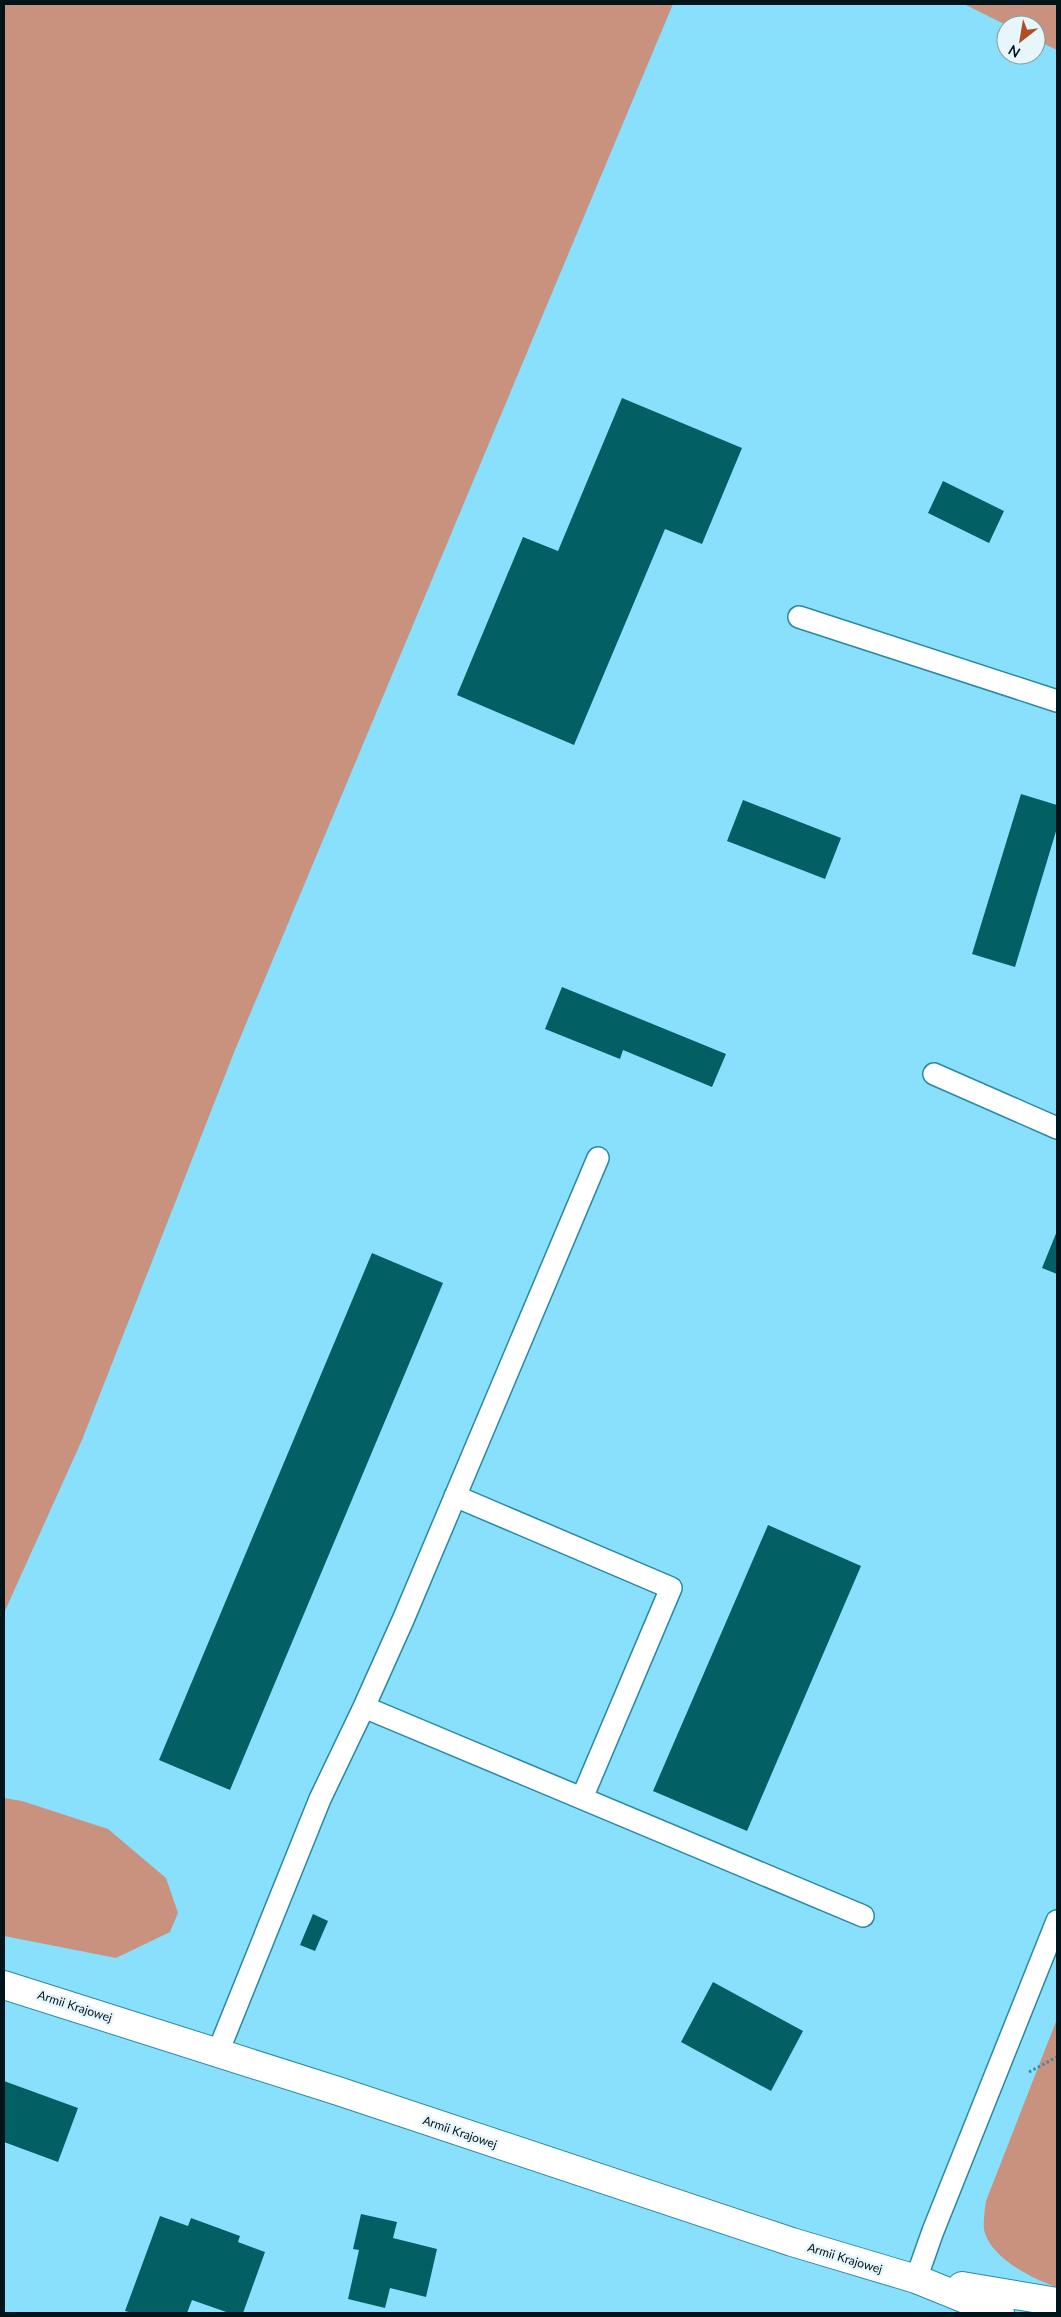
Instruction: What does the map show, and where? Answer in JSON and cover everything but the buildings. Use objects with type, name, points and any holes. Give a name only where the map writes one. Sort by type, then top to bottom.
[{"type":"street","name":"Armii Krajowej","points":[[4,1985],[218,2052],[792,2242],[916,2279],[1000,2313]]},
{"type":"street","name":"Armii Krajowej","points":[[916,2279],[1057,2302]]},
{"type":"lane","points":[[799,617],[1057,701]]},
{"type":"lane","points":[[934,1074],[1057,1128]]},
{"type":"lane","points":[[218,2052],[320,1799],[403,1620],[598,1158]]},
{"type":"lane","points":[[456,1496],[671,1588],[582,1798]]},
{"type":"lane","points":[[364,1707],[863,1916]]},
{"type":"lane","points":[[916,2279],[933,2231],[1057,1921]]},
{"type":"shaded area","points":[[4,4],[673,4],[235,1050],[82,1440],[4,1613]]},
{"type":"shaded area","points":[[964,4],[1057,4],[1057,50],[1046,45],[1046,15],[996,15],[996,20]]},
{"type":"shaded area","points":[[4,1798],[22,1801],[108,1829],[166,1878],[178,1913],[170,1932],[116,1958],[4,1936]]},
{"type":"shaded area","points":[[1057,2019],[1057,2287],[1024,2273],[1003,2258],[988,2239],[984,2229],[984,2222],[986,2201]]}]
